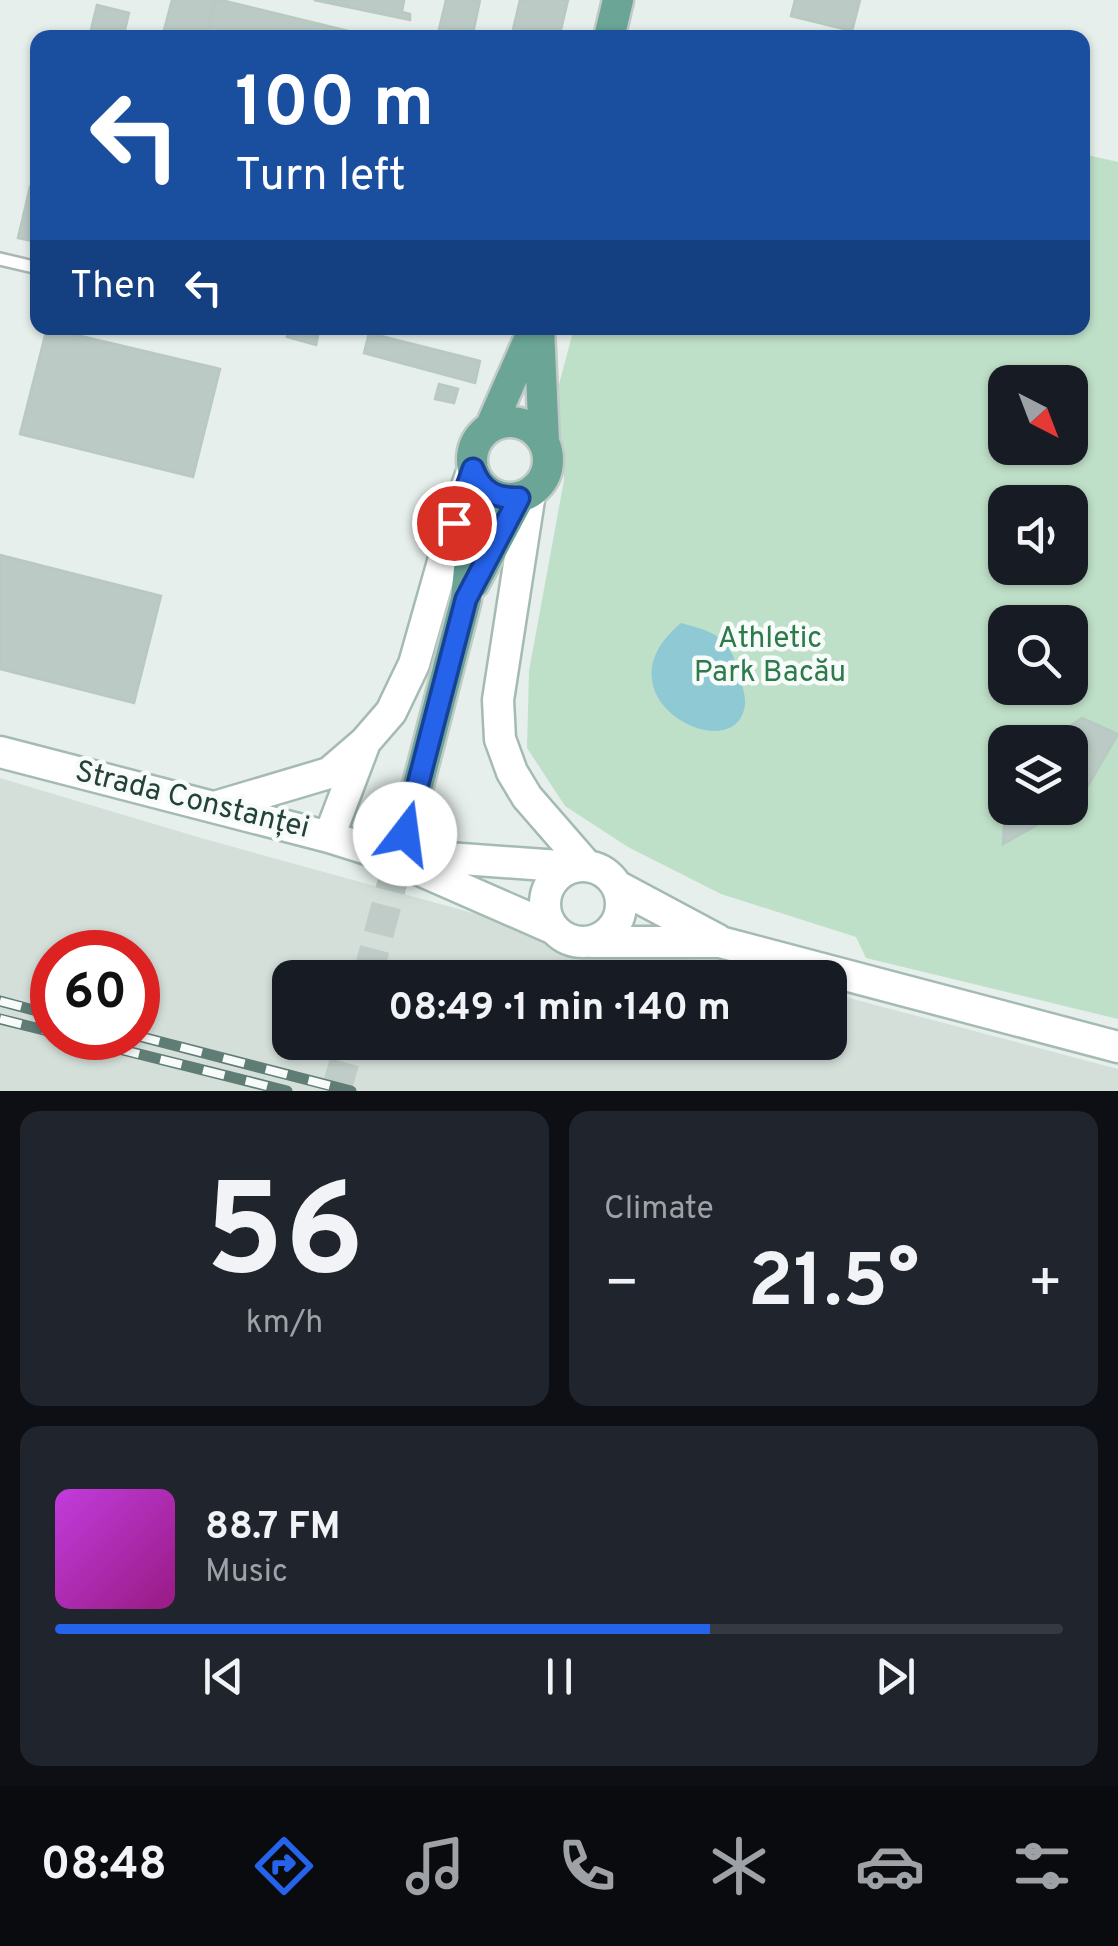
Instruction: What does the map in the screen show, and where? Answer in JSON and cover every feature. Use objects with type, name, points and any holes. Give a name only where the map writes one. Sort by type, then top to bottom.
[{"type":"main road","points":[[611,30],[618,0]]},
{"type":"main road","points":[[394,844],[466,599],[475,446],[490,428],[533,335]]},
{"type":"main road","points":[[466,599],[524,496],[546,476],[548,453],[536,335]]},
{"type":"main road","points":[[490,428],[502,423],[526,425],[544,442]]},
{"type":"main road","points":[[476,475],[496,496],[524,496]]},
{"type":"street","points":[[218,806],[329,773],[365,742],[390,712],[414,664],[454,523],[476,475]]},
{"type":"street","points":[[524,496],[498,700],[500,740],[512,772],[580,866],[608,875],[617,886],[622,900],[619,918],[604,937],[591,942]]},
{"type":"street","points":[[330,837],[365,742]]},
{"type":"street","name":"Strada Constanței","points":[[0,752],[330,837],[580,866]]},
{"type":"street","name":"Strada Constanței","points":[[394,844],[552,928]]},
{"type":"street","points":[[580,866],[552,881],[546,892],[544,904],[552,928],[565,939],[720,942]]},
{"type":"street","points":[[617,886],[720,942],[1118,1046]]},
{"type":"lane","points":[[0,259],[30,266]]},
{"type":"shaded area","points":[[0,778],[596,947],[698,960],[272,960],[272,1060],[847,1060],[847,997],[1118,1069],[1118,1091],[0,1091]]},
{"type":"green space","name":"Athletic Park Bacău","points":[[1090,156],[1118,162],[1118,1019],[866,958],[856,937],[721,894],[628,847],[565,806],[527,748],[529,671],[564,480],[563,448],[554,403],[572,335],[1090,335]]},
{"type":"water","points":[[681,623],[712,633],[731,652],[745,701],[737,723],[719,731],[698,728],[676,718],[659,700],[652,677],[657,651]]},
{"type":"building","points":[[172,0],[215,0],[208,30],[164,30]]},
{"type":"building","points":[[215,0],[221,0],[344,30],[208,30]]},
{"type":"building","points":[[314,0],[404,0],[402,12],[410,14],[410,20]]},
{"type":"building","points":[[446,0],[480,0],[474,30],[439,30]]},
{"type":"building","points":[[520,0],[568,0],[561,30],[513,30]]},
{"type":"building","points":[[795,0],[860,0],[852,30],[791,16]]},
{"type":"building","points":[[97,5],[129,13],[125,30],[91,30]]},
{"type":"building","points":[[30,187],[30,240],[18,238]]},
{"type":"building","points":[[45,335],[77,335],[220,369],[193,477],[20,434]]},
{"type":"building","points":[[288,335],[318,336],[316,345]]},
{"type":"building","points":[[368,335],[377,335],[480,361],[475,383],[364,353]]},
{"type":"building","points":[[439,384],[458,389],[454,403],[435,399]]},
{"type":"building","points":[[0,555],[161,596],[134,703],[0,669]]},
{"type":"building","points":[[1082,718],[1118,734],[1088,786],[1088,725],[1072,725]]},
{"type":"building","points":[[1004,825],[1037,825],[1003,844]]},
{"type":"tunnel","points":[[372,960],[405,835]]},
{"type":"tunnel","points":[[336,1091],[345,1060]]},
{"type":"railway","points":[[0,1001],[30,1009]]},
{"type":"railway","points":[[0,1019],[30,1026]]},
{"type":"railway","points":[[160,1042],[351,1091]]},
{"type":"railway","points":[[160,1059],[287,1091]]},
{"type":"route","points":[[405,834],[466,599],[519,498],[496,496],[486,490],[473,469],[454,523]]}]
